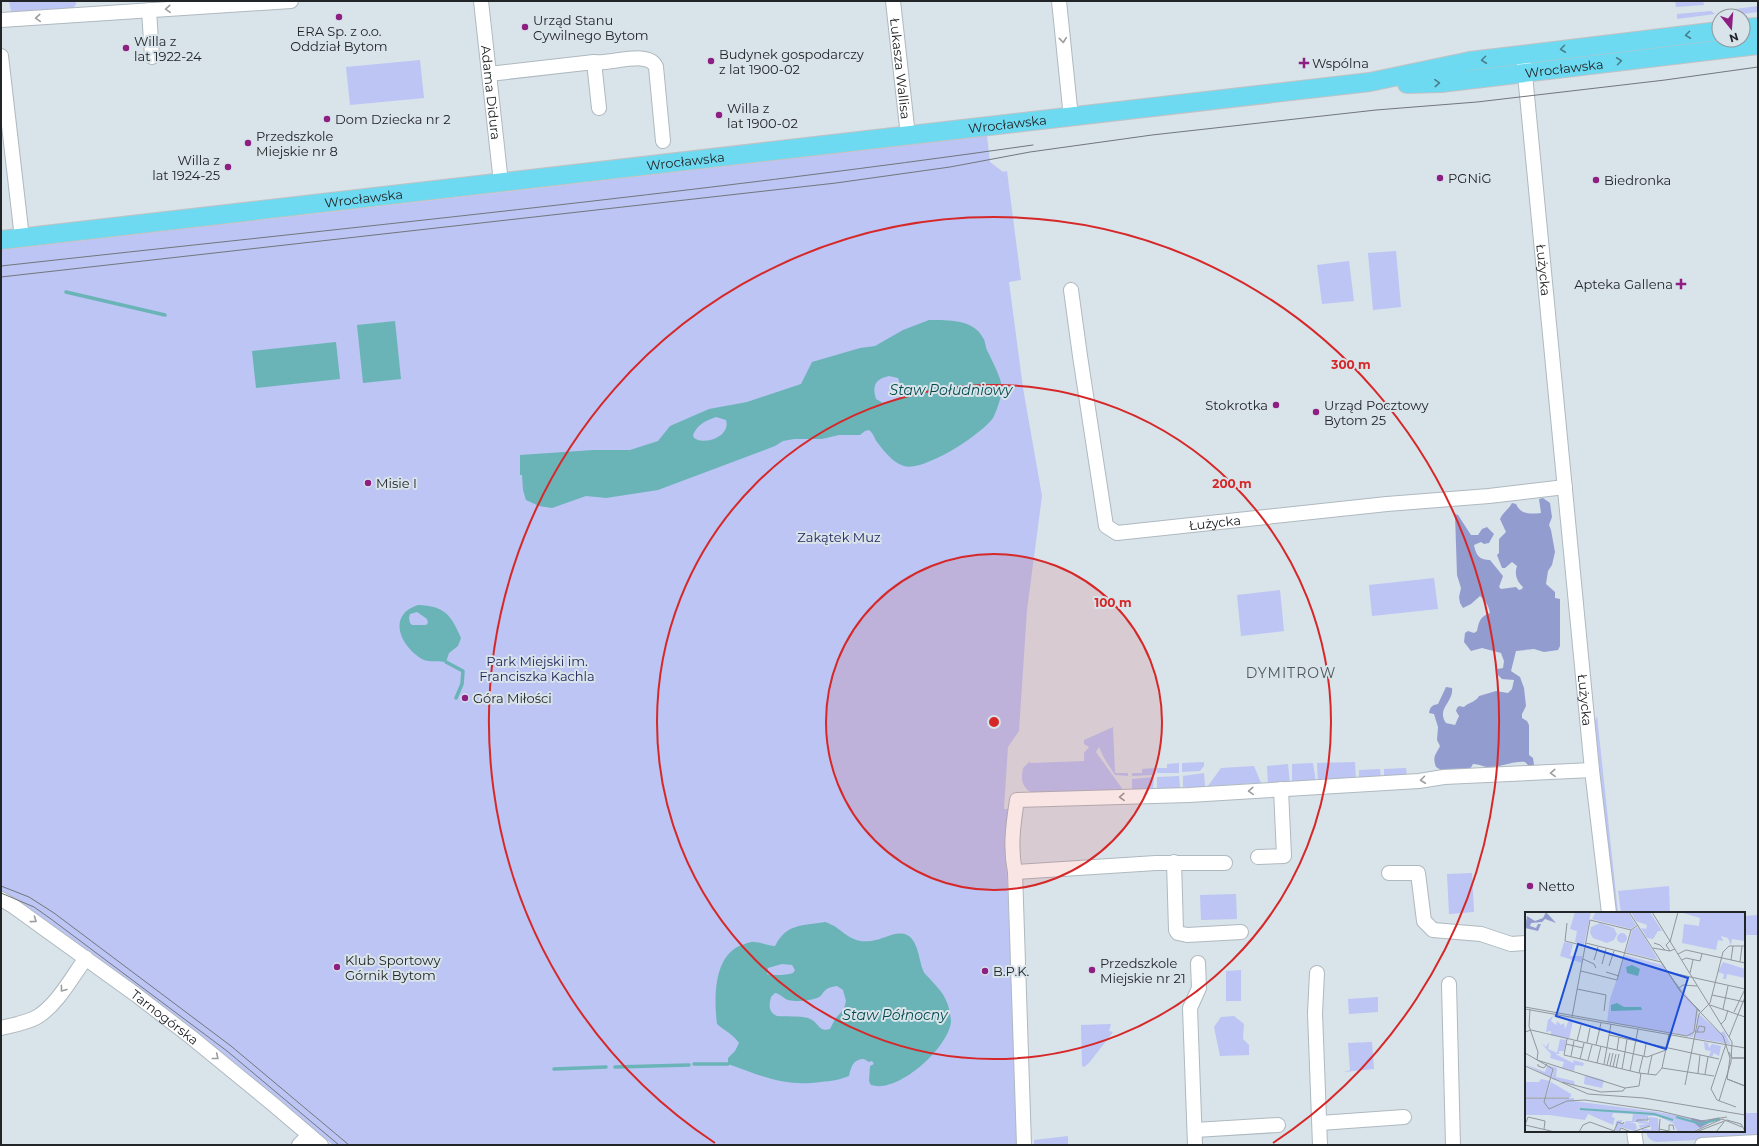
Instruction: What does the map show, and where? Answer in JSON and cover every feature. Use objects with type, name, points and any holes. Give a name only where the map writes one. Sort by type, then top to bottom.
[{"type":"main road","name":"Wrocławska","points":[[1,240],[1370,82],[1470,61],[1711,32]]},
{"type":"main road","name":"Wrocławska","points":[[1370,82],[1441,83],[1758,45]]},
{"type":"street","points":[[1,20],[291,1]]},
{"type":"street","name":"Adama Didura","points":[[482,1],[501,183]]},
{"type":"street","name":"Łukasza Wallisa","points":[[893,1],[908,136]]},
{"type":"street","points":[[1059,1],[1070,108],[1075,117]]},
{"type":"street","points":[[149,10],[152,57]]},
{"type":"street","name":"Łużycka","points":[[1523,54],[1592,770],[1608,912]]},
{"type":"street","points":[[1,56],[22,238]]},
{"type":"street","points":[[489,74],[644,58],[653,62],[656,67],[663,140]]},
{"type":"street","points":[[594,62],[599,108]]},
{"type":"street","name":"Łużycka","points":[[1071,290],[1106,526],[1118,533],[1387,504],[1489,496],[1565,487]]},
{"type":"street","points":[[1024,1145],[1015,872],[1012,856],[1013,827],[1017,800],[1156,796],[1419,781],[1444,777],[1592,770]]},
{"type":"street","points":[[1258,857],[1284,856],[1281,789]]},
{"type":"street","points":[[1015,872],[1174,862],[1187,864],[1225,863]]},
{"type":"street","points":[[1174,862],[1176,930],[1178,933],[1187,935],[1241,932]]},
{"type":"street","points":[[1389,873],[1418,873],[1424,922],[1433,930],[1481,934],[1511,944],[1525,943]]},
{"type":"street","name":"Tarnogórska","points":[[1,900],[13,906],[86,958],[191,1037],[304,1140],[320,1145]]},
{"type":"street","points":[[1,1028],[21,1024],[36,1018],[49,1008],[86,958]]},
{"type":"street","points":[[1195,1145],[1190,1008],[1199,988],[1198,963]]},
{"type":"street","points":[[1317,973],[1315,1013],[1320,1145]]},
{"type":"street","points":[[1449,984],[1452,1145]]},
{"type":"street","points":[[1320,1123],[1404,1117]]},
{"type":"street","points":[[1195,1130],[1278,1125]]},
{"type":"street","points":[[1634,1132],[1636,1145]]},
{"type":"street","points":[[1702,1145],[1758,1142]]},
{"type":"green space","points":[[9,1],[76,1],[76,4],[73,9],[13,12],[11,11]]},
{"type":"green space","points":[[1675,1],[1703,1],[1704,5],[1676,7]]},
{"type":"green space","points":[[1758,6],[1758,12],[1751,13],[1751,8],[1742,8]]},
{"type":"green space","points":[[1711,11],[1711,15],[1677,19],[1677,14]]},
{"type":"green space","points":[[420,60],[424,98],[350,105],[346,67]]},
{"type":"green space","name":"Park Miejski im. Franciszka Kachla","points":[[987,136],[990,162],[1003,172],[1007,171],[1021,280],[1009,282],[1023,388],[1042,496],[1027,610],[1019,731],[1008,747],[1004,809],[1010,809],[1006,855],[1019,1145],[333,1145],[187,1024],[34,912],[1,896],[1,250]]},
{"type":"green space","points":[[1396,251],[1401,307],[1373,310],[1368,253]]},
{"type":"green space","points":[[1349,261],[1354,301],[1322,304],[1317,265]]},
{"type":"green space","points":[[1434,578],[1438,609],[1372,616],[1369,585]]},
{"type":"green space","points":[[1280,590],[1284,631],[1241,636],[1237,595]]},
{"type":"green space","points":[[1597,716],[1618,912],[1614,911],[1595,721]]},
{"type":"green space","points":[[1113,727],[1115,773],[1128,773],[1128,776],[1115,775],[1099,747],[1096,752],[1124,791],[1032,793],[1026,788],[1022,779],[1023,768],[1030,761],[1030,763],[1084,761],[1084,753],[1089,747],[1084,744],[1084,740]]},
{"type":"green space","points":[[1204,762],[1204,766],[1200,771],[1182,772],[1182,763]]},
{"type":"green space","points":[[1355,762],[1356,780],[1318,783],[1317,763]]},
{"type":"green space","points":[[1179,763],[1179,773],[1157,773],[1156,768],[1167,768],[1167,764]]},
{"type":"green space","points":[[1313,763],[1316,782],[1292,784],[1292,764]]},
{"type":"green space","points":[[1288,764],[1290,784],[1268,785],[1267,766]]},
{"type":"green space","points":[[1254,766],[1261,783],[1208,786],[1221,768]]},
{"type":"green space","points":[[1154,768],[1153,775],[1132,776],[1132,773],[1142,773],[1142,769]]},
{"type":"green space","points":[[1406,768],[1407,777],[1384,778],[1384,769]]},
{"type":"green space","points":[[1380,769],[1381,778],[1359,780],[1359,770]]},
{"type":"green space","points":[[1204,773],[1204,787],[1183,787],[1183,776]]},
{"type":"green space","points":[[1179,776],[1180,788],[1157,788],[1157,777]]},
{"type":"green space","points":[[1154,777],[1153,789],[1132,790],[1132,779]]},
{"type":"green space","points":[[1472,873],[1474,912],[1449,914],[1447,874]]},
{"type":"green space","points":[[1669,886],[1670,912],[1621,912],[1618,891]]},
{"type":"green space","points":[[1236,894],[1237,919],[1201,920],[1200,895]]},
{"type":"green space","points":[[1758,915],[1758,935],[1745,935],[1745,916]]},
{"type":"green space","points":[[1241,970],[1241,1001],[1226,1001],[1226,971]]},
{"type":"green space","points":[[1378,997],[1378,1012],[1349,1014],[1348,999]]},
{"type":"green space","points":[[1234,1016],[1244,1024],[1243,1039],[1249,1045],[1249,1055],[1220,1056],[1214,1027],[1221,1017]]},
{"type":"green space","points":[[1111,1024],[1109,1031],[1113,1032],[1089,1063],[1084,1067],[1082,1066],[1081,1025]]},
{"type":"green space","points":[[1372,1042],[1374,1069],[1344,1072],[1350,1070],[1348,1043]]},
{"type":"green space","points":[[1745,1113],[1758,1113],[1758,1137],[1656,1142],[1649,1138],[1646,1133],[1745,1132]]},
{"type":"green space","points":[[1068,1136],[1068,1145],[1034,1145],[1034,1140]]},
{"type":"shaded area","points":[[1543,498],[1550,503],[1552,517],[1549,525],[1555,552],[1552,565],[1548,571],[1546,584],[1555,592],[1555,598],[1560,599],[1560,646],[1558,650],[1544,652],[1534,649],[1516,651],[1511,671],[1520,677],[1524,688],[1526,706],[1522,714],[1522,718],[1527,721],[1529,725],[1529,755],[1533,758],[1534,765],[1528,765],[1525,762],[1489,767],[1473,764],[1470,769],[1441,770],[1436,767],[1434,760],[1440,746],[1437,740],[1438,727],[1434,714],[1429,713],[1430,709],[1434,705],[1438,704],[1446,687],[1452,688],[1452,693],[1444,709],[1443,718],[1446,723],[1455,725],[1459,716],[1456,711],[1459,706],[1464,707],[1476,700],[1479,696],[1496,691],[1508,693],[1512,689],[1514,680],[1502,679],[1498,675],[1497,669],[1503,668],[1504,661],[1501,653],[1482,648],[1471,651],[1464,642],[1465,633],[1468,631],[1474,633],[1477,631],[1480,620],[1490,613],[1484,599],[1480,596],[1471,604],[1463,608],[1460,603],[1459,597],[1461,588],[1457,575],[1455,514],[1458,515],[1471,535],[1478,535],[1482,529],[1487,527],[1494,534],[1489,543],[1484,544],[1481,542],[1474,545],[1476,552],[1481,558],[1490,560],[1503,576],[1499,587],[1501,589],[1516,587],[1519,590],[1523,587],[1517,578],[1517,566],[1512,562],[1505,568],[1502,568],[1497,555],[1499,553],[1499,539],[1506,532],[1500,519],[1512,503],[1516,504],[1523,512],[1533,514],[1541,513],[1539,499]]},
{"type":"water","name":"Staw Południowy","points":[[929,320],[959,322],[973,327],[979,332],[984,340],[1002,385],[1002,392],[996,412],[987,425],[965,442],[938,458],[913,466],[904,466],[892,459],[886,453],[869,430],[860,435],[839,435],[822,439],[794,439],[783,441],[775,446],[658,490],[606,498],[586,496],[552,508],[539,506],[526,500],[523,490],[522,475],[520,475],[520,455],[593,450],[630,450],[658,441],[670,426],[709,409],[747,402],[801,384],[812,362],[860,348],[875,346],[903,330]],"holes":[[[889,376],[898,378],[902,390],[899,398],[883,403],[876,399],[874,390],[880,379]],[[716,417],[726,420],[727,426],[721,435],[705,441],[694,438],[693,435],[700,426]]]},
{"type":"water","points":[[395,321],[401,379],[363,383],[357,325]]},
{"type":"water","points":[[336,342],[340,379],[256,388],[252,351]]},
{"type":"water","points":[[418,605],[435,607],[446,613],[454,623],[461,638],[458,646],[449,653],[446,662],[424,660],[409,648],[400,632],[402,616],[408,610]],"holes":[[[417,612],[427,619],[428,623],[426,625],[412,625],[409,618],[410,614]]]},
{"type":"water","name":"Staw Północny","points":[[825,922],[851,938],[863,941],[880,939],[894,934],[907,935],[914,941],[925,974],[940,991],[949,1007],[951,1022],[948,1033],[941,1044],[920,1067],[894,1083],[882,1086],[871,1085],[869,1081],[870,1066],[874,1064],[872,1061],[869,1062],[864,1059],[857,1060],[855,1062],[849,1076],[825,1082],[808,1083],[784,1082],[728,1064],[728,1058],[735,1051],[739,1043],[732,1035],[717,1024],[716,991],[721,968],[725,958],[732,950],[750,942],[775,946],[790,929],[802,925]],"holes":[[[782,964],[792,965],[795,970],[793,973],[788,974],[767,974],[768,968]],[[837,986],[843,990],[846,1001],[844,1009],[835,1019],[830,1029],[822,1029],[809,1018],[777,1016],[771,1010],[771,997],[775,993],[788,1000],[806,1000],[820,997],[828,988]]]},
{"type":"waterway","points":[[66,292],[165,315]]},
{"type":"waterway","points":[[446,662],[463,671],[462,684],[456,698]]},
{"type":"waterway","points":[[694,1064],[728,1064]]},
{"type":"waterway","points":[[615,1067],[689,1065]]},
{"type":"waterway","points":[[554,1069],[606,1067]]},
{"type":"tram line","points":[[1,277],[836,183],[950,167],[1030,152],[1152,135],[1376,110],[1477,102],[1665,80],[1758,67]]},
{"type":"tram line","points":[[1,266],[646,195],[904,163],[1033,145]]},
{"type":"tram line","points":[[1,886],[29,897],[54,913],[231,1046],[349,1145]]},
{"type":"tram line","points":[[1,893],[34,907],[51,919],[227,1051],[339,1145]]},
{"type":"place","name":"ERA Sp. z o.o. Oddział Bytom","points":[[339,17]]},
{"type":"place","name":"Urząd Stanu Cywilnego Bytom","points":[[525,27]]},
{"type":"place","name":"Willa z lat 1922-24","points":[[126,48]]},
{"type":"place","name":"Budynek gospodarczy z lat 1900-02","points":[[711,61]]},
{"type":"place","name":"Wspólna","points":[[1304,63]]},
{"type":"place","name":"Willa z lat 1900-02","points":[[719,115]]},
{"type":"place","name":"Dom Dziecka nr 2","points":[[327,119]]},
{"type":"place","name":"Przedszkole Miejskie nr 8","points":[[248,143]]},
{"type":"place","name":"Willa z lat 1924-25","points":[[228,167]]},
{"type":"place","name":"PGNiG","points":[[1440,178]]},
{"type":"place","name":"Biedronka","points":[[1596,180]]},
{"type":"place","name":"Apteka Gallena","points":[[1681,284]]},
{"type":"place","name":"Stokrotka","points":[[1276,405]]},
{"type":"place","name":"Urząd Pocztowy Bytom 25","points":[[1316,412]]},
{"type":"place","name":"Misie I","points":[[368,483]]},
{"type":"place","name":"Góra Miłości","points":[[465,698]]},
{"type":"place","name":"Netto","points":[[1530,886]]},
{"type":"place","name":"Klub Sportowy Górnik Bytom","points":[[337,967]]},
{"type":"place","name":"Przedszkole Miejskie nr 21","points":[[1092,970]]},
{"type":"place","name":"B.P.K.","points":[[985,971]]},
{"type":"district","name":"DYMITROW","points":[[1291,673]]},
{"type":"park label","name":"Zakątek Muz","points":[[839,537]]}]
